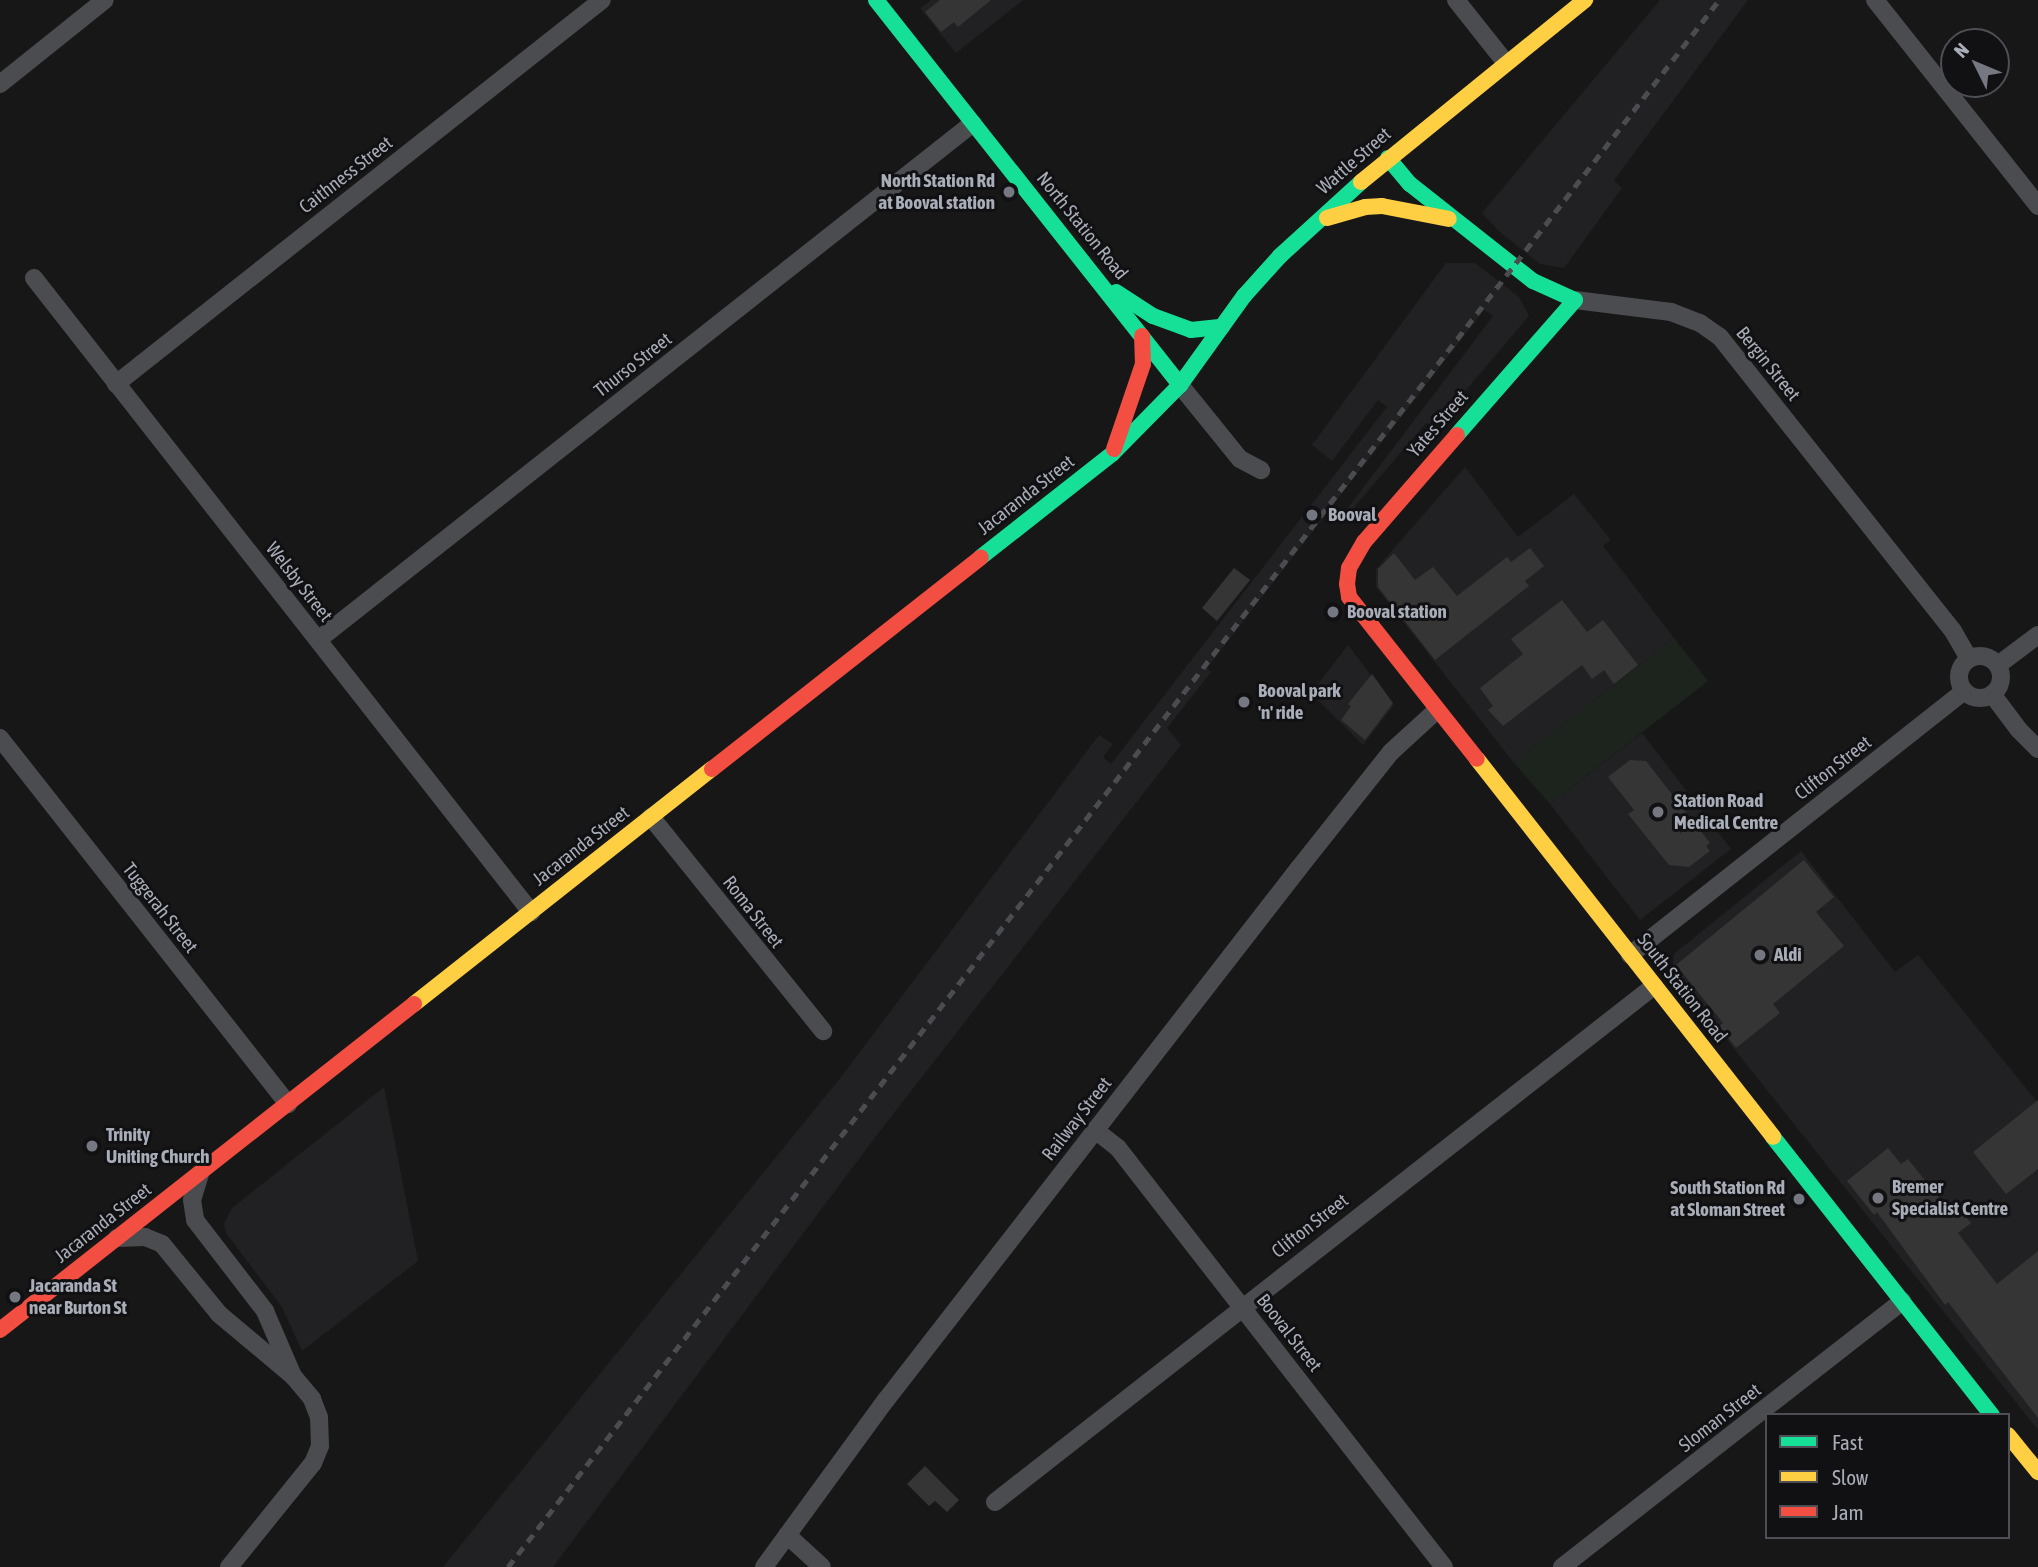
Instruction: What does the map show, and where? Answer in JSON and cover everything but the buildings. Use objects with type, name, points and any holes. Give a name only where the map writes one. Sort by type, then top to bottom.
[{"type":"street","points":[[0,85],[105,0]]},
{"type":"street","name":"Caithness Street","points":[[116,384],[602,0]]},
{"type":"street","name":"North Station Road","points":[[876,0],[1240,459],[1261,470]]},
{"type":"street","points":[[1456,0],[1506,63]]},
{"type":"street","name":"Wattle Street","points":[[1180,384],[1244,296],[1316,222],[1388,158],[1586,0]]},
{"type":"street","points":[[1875,0],[2038,206]]},
{"type":"street","name":"Thurso Street","points":[[318,640],[974,123]]},
{"type":"street","name":"Bergin Street","points":[[1388,158],[1410,184],[1533,281],[1575,300],[1671,312],[1700,323],[1720,337],[1953,631],[1969,659]]},
{"type":"street","points":[[1316,222],[1365,207],[1382,206],[1453,219]]},
{"type":"street","name":"Welsby Street","points":[[34,278],[531,912]]},
{"type":"street","points":[[1101,282],[1153,316],[1191,330],[1222,327]]},
{"type":"street","name":"Yates Street","points":[[1347,584],[1352,561],[1364,542],[1575,300]]},
{"type":"street","points":[[1112,454],[1143,364],[1142,336]]},
{"type":"street","name":"Jacaranda Street","points":[[0,1331],[1112,454],[1180,384]]},
{"type":"street","name":"South Station Road","points":[[1347,584],[1352,602],[1990,1413]]},
{"type":"street","points":[[1998,666],[2038,635]]},
{"type":"street","points":[[1984,656],[1998,666],[2001,681],[1992,694],[1979,698],[1964,691],[1959,673],[1969,659],[1984,656]]},
{"type":"street","name":"Clifton Street","points":[[1630,955],[1964,691]]},
{"type":"street","points":[[1992,694],[2019,730],[2038,749]]},
{"type":"street","name":"Railway Street","points":[[764,1567],[886,1400],[1391,752],[1437,710]]},
{"type":"street","name":"Tuggerah Street","points":[[0,738],[288,1104]]},
{"type":"street","name":"Roma Street","points":[[651,817],[824,1031]]},
{"type":"street","name":"Clifton Street","points":[[995,1502],[1654,986]]},
{"type":"street","name":"Booval Street","points":[[1095,1130],[1118,1148],[1444,1567]]},
{"type":"street","points":[[200,1174],[192,1200],[195,1220],[265,1311],[293,1376]]},
{"type":"street","points":[[117,1238],[145,1237],[162,1244],[219,1314],[293,1376],[312,1399],[319,1417],[321,1436],[317,1456],[229,1567]]},
{"type":"street","name":"Sloman Street","points":[[1562,1567],[1903,1301]]},
{"type":"street","points":[[2010,1437],[2038,1472]]},
{"type":"street","points":[[787,1535],[822,1567]]},
{"type":"shaded area","points":[[931,0],[1023,0],[956,53],[920,8]]},
{"type":"shaded area","points":[[1660,0],[1748,0],[1614,180],[1622,188],[1564,268],[1540,264],[1501,233],[1482,213]]},
{"type":"shaded area","points":[[1446,263],[1475,263],[1519,297],[1529,316],[1433,429],[1426,423],[1344,519],[1335,525],[1493,316],[1484,310],[1207,668],[1211,672],[1167,728],[1181,745],[883,1127],[553,1567],[443,1567],[841,1077],[1099,735],[1113,744],[1103,757],[1111,764],[1387,407],[1378,400],[1332,461],[1312,445]]},
{"type":"shaded area","points":[[1465,467],[1518,537],[1574,494],[1611,540],[1603,546],[1674,638],[1514,763],[1376,587],[1376,569]]},
{"type":"shaded area","points":[[1674,638],[1708,681],[1550,804],[1514,763]]},
{"type":"shaded area","points":[[1348,645],[1394,705],[1363,745],[1311,693]]},
{"type":"shaded area","points":[[1642,733],[1731,849],[1640,920],[1550,804]]},
{"type":"shaded area","points":[[1801,851],[1895,972],[1918,955],[2038,1103],[2038,1430],[1672,971],[1674,954]]},
{"type":"shaded area","points":[[384,1087],[418,1261],[302,1351],[282,1307],[226,1233],[224,1224],[232,1208]]},
{"type":"railway","points":[[508,1567],[1719,0]]},
{"type":"traffic: fast","points":[[876,0],[1180,385]]},
{"type":"traffic: fast","points":[[1388,158],[1410,184],[1533,281],[1575,300],[1457,435]]},
{"type":"traffic: fast","points":[[981,557],[1112,454],[1180,385],[1244,296],[1280,256],[1361,182]]},
{"type":"traffic: fast","points":[[1116,292],[1153,316],[1191,330],[1222,327]]},
{"type":"traffic: fast","points":[[1773,1137],[1990,1413]]},
{"type":"traffic: slow","points":[[1361,182],[1585,0]]},
{"type":"traffic: slow","points":[[1327,218],[1365,207],[1382,206],[1449,219]]},
{"type":"traffic: slow","points":[[1477,759],[1773,1137]]},
{"type":"traffic: slow","points":[[414,1004],[712,769]]},
{"type":"traffic: slow","points":[[2010,1437],[2038,1472]]},
{"type":"traffic: jam","points":[[1114,449],[1143,364],[1142,336]]},
{"type":"traffic: jam","points":[[1457,435],[1364,542],[1349,568],[1347,584],[1349,597],[1477,759]]},
{"type":"traffic: jam","points":[[712,769],[981,557]]},
{"type":"traffic: jam","points":[[0,1330],[414,1004]]},
{"type":"place","name":"North Station Rd at Booval station","points":[[1009,192]]},
{"type":"place","name":"Booval","points":[[1312,515]]},
{"type":"place","name":"Booval station","points":[[1333,612]]},
{"type":"place","name":"Booval park 'n' ride","points":[[1244,702]]},
{"type":"place","name":"Station Road Medical Centre","points":[[1658,812]]},
{"type":"place","name":"Aldi","points":[[1760,955]]},
{"type":"place","name":"Trinity Uniting Church","points":[[92,1146]]},
{"type":"place","name":"Bremer Specialist Centre","points":[[1878,1198]]},
{"type":"place","name":"South Station Rd at Sloman Street","points":[[1799,1199]]},
{"type":"place","name":"Jacaranda St near Burton St","points":[[15,1297]]}]
